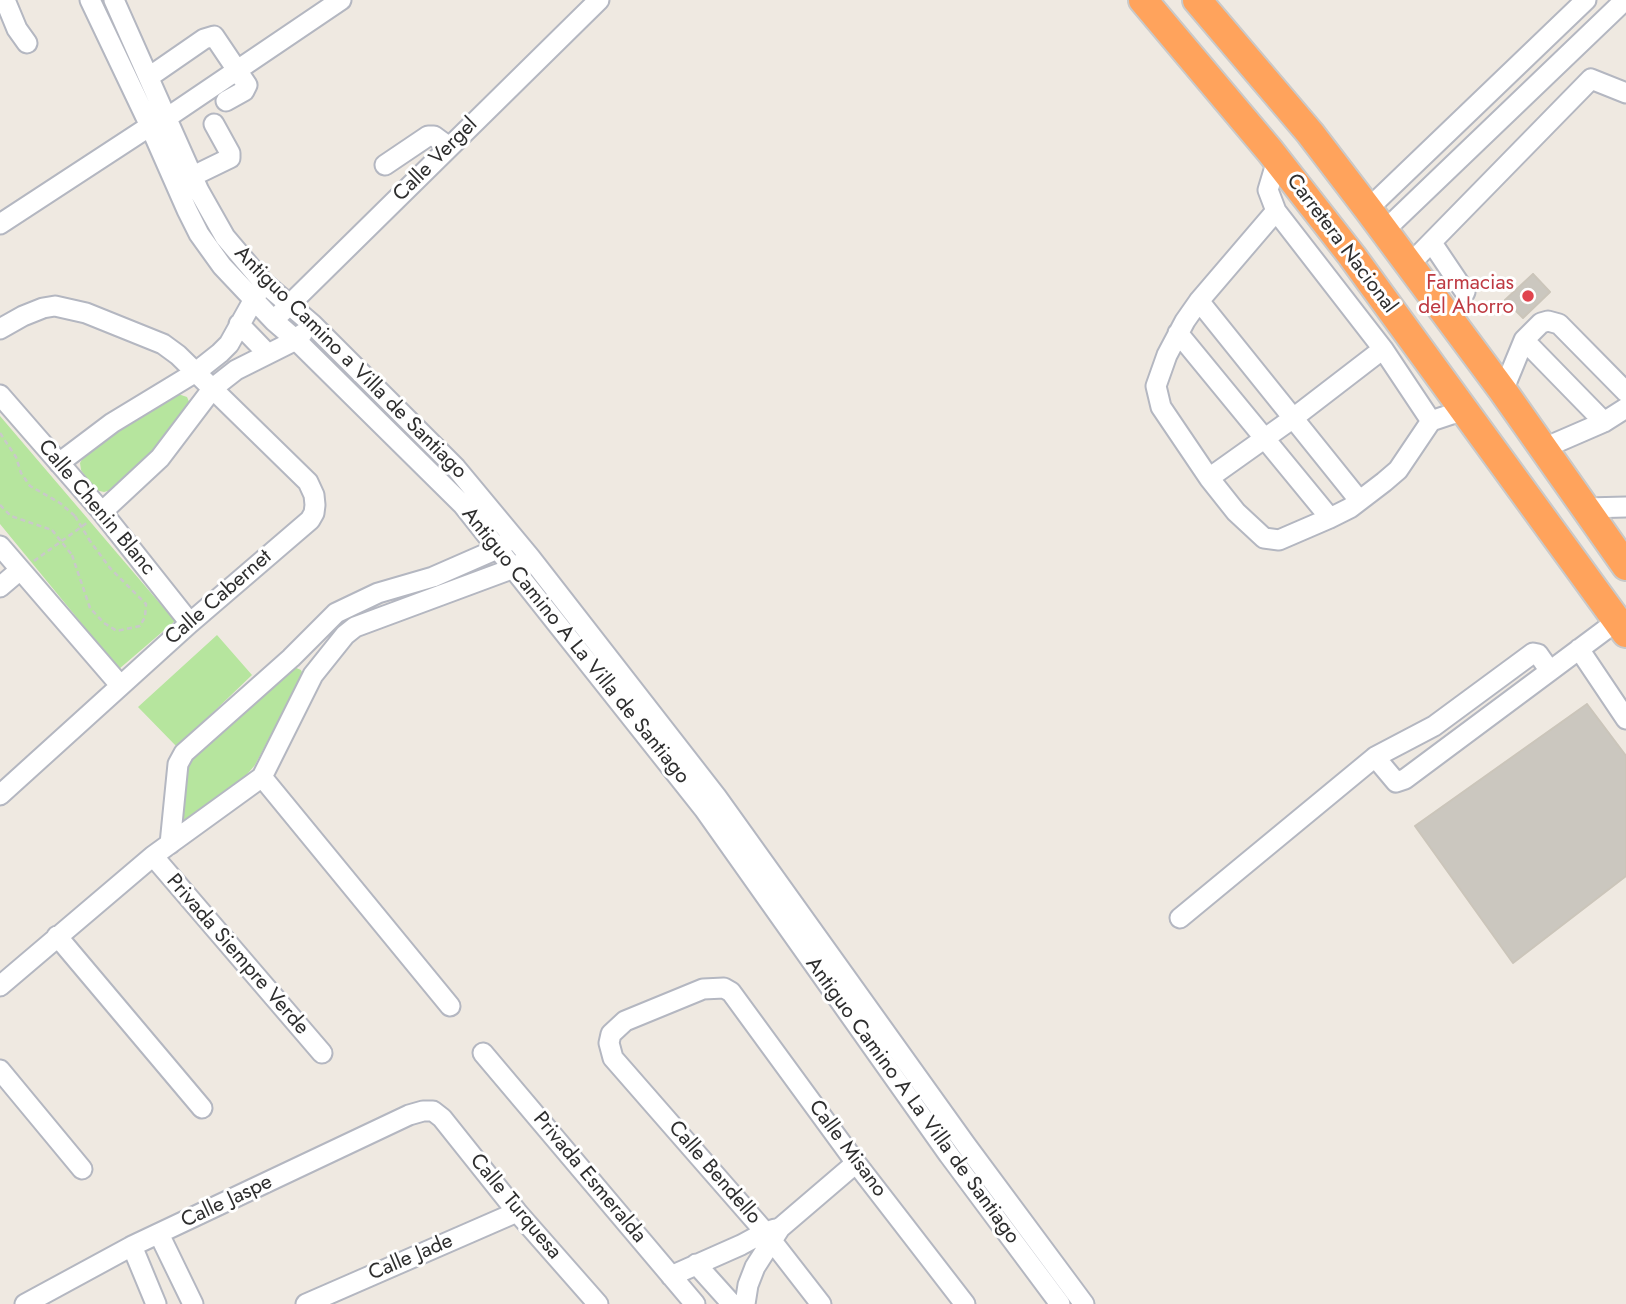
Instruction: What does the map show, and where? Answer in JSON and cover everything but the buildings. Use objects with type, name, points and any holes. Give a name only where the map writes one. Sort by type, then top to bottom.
[{"type":"highway","name":"Carretera Nacional","points":[[1143,0],[1277,160],[1352,256],[1621,627]]},
{"type":"highway","name":"Carretera Nacional","points":[[1197,0],[1310,133],[1376,219],[1503,391],[1626,566]]},
{"type":"street","points":[[0,40],[22,36],[5,0]]},
{"type":"street","name":"Antiguo Camino A La Villa de Santiago","points":[[90,0],[199,234],[222,266],[253,301],[505,543],[514,568],[704,808],[942,1144],[1060,1304]]},
{"type":"street","name":"Antiguo Camino a Villa de Santiago","points":[[114,0],[208,209],[225,237],[263,282],[312,324],[456,468],[505,543],[530,557],[716,796],[966,1145],[1084,1304]]},
{"type":"street","points":[[0,224],[168,117],[341,0]]},
{"type":"street","name":"Calle Vergel","points":[[274,321],[598,0]]},
{"type":"street","points":[[1376,219],[1586,0]]},
{"type":"street","points":[[1376,219],[1556,66],[1625,0]]},
{"type":"street","points":[[149,77],[197,43],[212,36],[218,39],[247,85],[244,91],[226,101]]},
{"type":"street","points":[[1556,66],[1626,93]]},
{"type":"street","points":[[1410,264],[1591,79]]},
{"type":"street","points":[[193,176],[230,158],[230,153],[214,124]]},
{"type":"street","points":[[385,165],[428,136],[434,136],[450,147]]},
{"type":"street","points":[[1277,160],[1268,190],[1276,211],[1383,349],[1431,421]]},
{"type":"street","points":[[1276,211],[1199,301],[1178,333],[1156,386],[1161,407],[1209,478],[1236,512],[1264,538],[1279,540],[1330,518],[1398,470],[1431,421],[1464,410]]},
{"type":"street","points":[[1432,243],[1465,292]]},
{"type":"street","points":[[58,463],[112,423],[196,372],[229,344],[263,282]]},
{"type":"street","points":[[1199,301],[1359,500]]},
{"type":"street","points":[[0,330],[43,308],[72,308],[163,344],[213,388]]},
{"type":"street","points":[[1503,391],[1524,340],[1541,323],[1548,321],[1559,324],[1626,392]]},
{"type":"street","points":[[239,324],[267,353]]},
{"type":"street","points":[[102,512],[160,458],[213,388],[247,364],[296,340],[312,324]]},
{"type":"street","points":[[1178,333],[1330,518]]},
{"type":"street","points":[[1524,340],[1604,422]]},
{"type":"street","points":[[229,344],[247,364]]},
{"type":"street","points":[[1209,478],[1383,349]]},
{"type":"street","name":"Calle Cabernet","points":[[0,795],[120,685],[310,520],[314,513],[314,495],[308,482],[213,388]]},
{"type":"street","name":"Calle Chenin Blanc","points":[[0,395],[102,512],[190,623]]},
{"type":"street","points":[[1544,448],[1604,422],[1626,408]]},
{"type":"street","points":[[1586,508],[1626,507]]},
{"type":"street","points":[[170,844],[178,764],[184,753],[291,658],[336,613],[354,603],[433,577],[505,543]]},
{"type":"street","points":[[0,546],[120,685]]},
{"type":"street","points":[[0,986],[153,856],[261,777],[313,675],[345,635],[355,627],[514,568],[530,557]]},
{"type":"street","points":[[0,587],[20,570]]},
{"type":"street","points":[[1374,757],[1396,782],[1405,779],[1579,649],[1621,627]]},
{"type":"street","points":[[1579,649],[1626,719]]},
{"type":"street","points":[[1180,918],[1374,757],[1434,726],[1533,653],[1538,654],[1550,671]]},
{"type":"street","points":[[291,658],[313,675]]},
{"type":"street","points":[[261,777],[450,1006]]},
{"type":"street","name":"Privada Siempre Verde","points":[[153,856],[321,1053]]},
{"type":"street","points":[[57,936],[202,1108]]},
{"type":"street","name":"Calle Misano","points":[[609,1043],[611,1034],[625,1021],[703,989],[724,988],[731,992],[856,1163],[965,1304]]},
{"type":"street","name":"Calle Bendello","points":[[609,1043],[613,1058],[773,1234],[821,1304]]},
{"type":"street","name":"Privada Esmeralda","points":[[483,1053],[695,1304]]},
{"type":"street","points":[[0,1070],[82,1169]]},
{"type":"street","name":"Calle Turquesa","points":[[433,1111],[442,1118],[517,1212],[598,1304]]},
{"type":"street","name":"Calle Jaspe","points":[[25,1304],[132,1246],[409,1115],[433,1111]]},
{"type":"street","points":[[746,1304],[748,1285],[773,1234],[856,1163]]},
{"type":"street","name":"Calle Jade","points":[[306,1304],[517,1212]]},
{"type":"street","points":[[159,1234],[193,1304]]},
{"type":"street","points":[[671,1276],[773,1234]]},
{"type":"street","points":[[132,1246],[156,1304]]},
{"type":"street","points":[[696,1264],[732,1304]]},
{"type":"path","points":[[0,433],[16,457],[21,473],[30,486],[60,503],[75,516],[110,568],[146,604],[145,617],[140,626],[117,631],[104,623],[90,608],[72,555],[52,530],[11,516],[0,505]]},
{"type":"path","points":[[20,570],[102,512]]},
{"type":"green space","points":[[178,394],[187,397],[190,404],[168,440],[111,490],[95,490],[81,470],[80,463],[85,454],[118,428]]},
{"type":"green space","points":[[0,416],[175,621],[119,669],[0,524]]},
{"type":"green space","points":[[217,635],[252,675],[177,747],[138,707]]},
{"type":"green space","points":[[294,667],[303,674],[255,765],[243,779],[181,824],[173,819],[189,757]]},
{"type":"place","name":"Farmacias del Ahorro","points":[[1528,296]]}]
